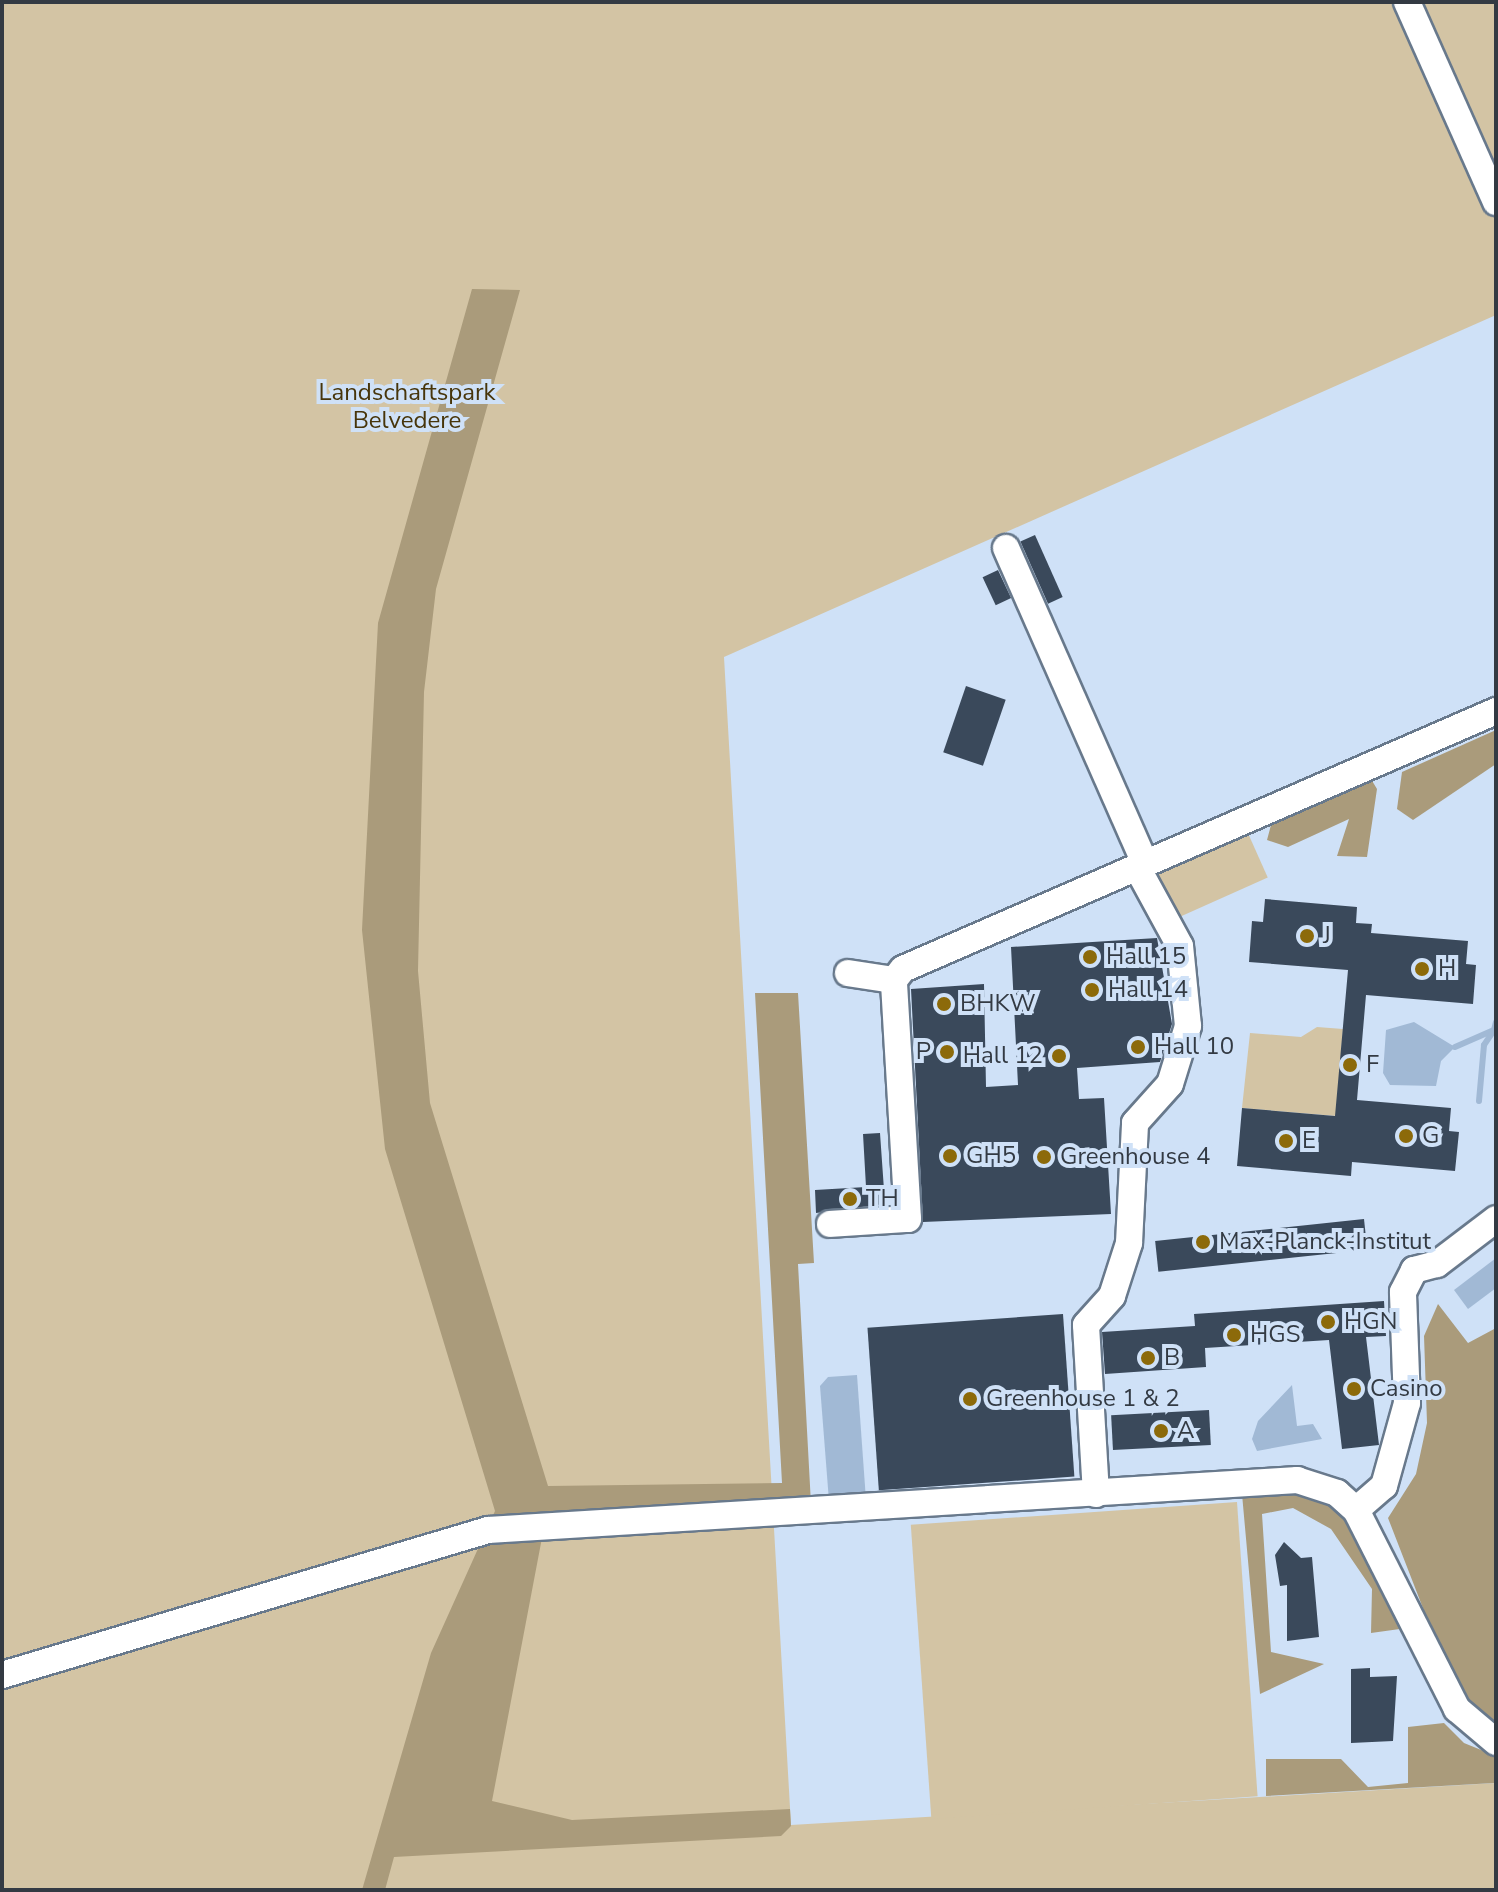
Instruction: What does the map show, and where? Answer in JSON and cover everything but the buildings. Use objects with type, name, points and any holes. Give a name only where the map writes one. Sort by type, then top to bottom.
[{"type":"street","points":[[1407,2],[1496,202]]},
{"type":"street","points":[[1006,548],[1141,865],[1180,946],[1188,1026],[1170,1084],[1135,1123],[1129,1243],[1112,1296],[1086,1325],[1096,1494]]},
{"type":"street","points":[[830,1224],[908,1219],[894,980],[903,969],[1496,711]]},
{"type":"street","points":[[848,973],[894,980]]},
{"type":"street","points":[[1356,1510],[1384,1486],[1407,1403],[1403,1292],[1414,1270],[1437,1264],[1496,1219]]},
{"type":"street","points":[[2,1675],[488,1530],[1297,1480],[1337,1493],[1356,1510],[1457,1709],[1496,1742]]},
{"type":"green space","name":"Landschaftspark Belvedere","points":[[2,2],[1496,2],[1496,315],[724,657],[791,1825],[1496,1783],[1496,1890],[2,1890]]},
{"type":"green space","points":[[1247,831],[1268,878],[1173,920],[1152,873]]},
{"type":"green space","points":[[1317,1027],[1343,1029],[1336,1116],[1242,1108],[1250,1033],[1301,1037]]},
{"type":"green space","points":[[1237,1502],[1258,1796],[931,1819],[911,1525]]},
{"type":"shaded area","points":[[472,289],[520,290],[436,589],[424,692],[418,971],[430,1103],[548,1486],[782,1483],[755,993],[798,993],[814,1263],[798,1264],[811,1504],[545,1522],[492,1801],[572,1820],[790,1809],[791,1826],[781,1836],[394,1857],[385,1890],[362,1890],[431,1653],[495,1511],[385,1149],[362,930],[378,623]]},
{"type":"shaded area","points":[[1496,730],[1496,764],[1413,820],[1397,809],[1402,772]]},
{"type":"shaded area","points":[[1371,779],[1377,789],[1367,857],[1337,856],[1349,819],[1288,847],[1267,840],[1271,825]]},
{"type":"shaded area","points":[[1438,1304],[1468,1343],[1496,1328],[1496,1725],[1474,1718],[1447,1670],[1388,1518],[1416,1474],[1427,1423],[1424,1336]]},
{"type":"shaded area","points":[[1294,1488],[1348,1516],[1407,1628],[1371,1633],[1372,1589],[1331,1529],[1293,1508],[1262,1514],[1271,1652],[1324,1664],[1260,1694],[1242,1494]]},
{"type":"shaded area","points":[[1444,1723],[1464,1743],[1496,1756],[1494,1783],[1266,1796],[1266,1759],[1341,1759],[1368,1787],[1408,1783],[1408,1727]]},
{"type":"water","points":[[1414,1022],[1455,1047],[1441,1061],[1436,1086],[1390,1085],[1383,1073],[1386,1030]]},
{"type":"water","points":[[1496,1258],[1496,1288],[1468,1309],[1454,1290]]},
{"type":"water","points":[[857,1375],[866,1500],[829,1501],[820,1386],[828,1377]]},
{"type":"water","points":[[1292,1385],[1297,1426],[1313,1424],[1322,1439],[1257,1451],[1252,1439],[1258,1421]]},
{"type":"waterway","points":[[1455,1047],[1494,1030],[1496,1022]]},
{"type":"waterway","points":[[1479,1101],[1484,1045],[1494,1030]]},
{"type":"place","name":"J","points":[[1307,936]]},
{"type":"place","name":"Hall 15","points":[[1090,957]]},
{"type":"place","name":"H","points":[[1422,969]]},
{"type":"place","name":"Hall 14","points":[[1092,990]]},
{"type":"place","name":"BHKW","points":[[944,1004]]},
{"type":"place","name":"Hall 10","points":[[1138,1047]]},
{"type":"place","name":"P","points":[[947,1052]]},
{"type":"place","name":"Hall 12","points":[[1059,1056]]},
{"type":"place","name":"F","points":[[1350,1065]]},
{"type":"place","name":"G","points":[[1406,1136]]},
{"type":"place","name":"E","points":[[1286,1141]]},
{"type":"place","name":"GH5","points":[[950,1156]]},
{"type":"place","name":"Greenhouse 4","points":[[1044,1157]]},
{"type":"place","name":"TH","points":[[850,1199]]},
{"type":"place","name":"Max-Planck-Institut","points":[[1203,1242]]},
{"type":"place","name":"HGN","points":[[1328,1322]]},
{"type":"place","name":"HGS","points":[[1234,1335]]},
{"type":"place","name":"B","points":[[1148,1358]]},
{"type":"place","name":"Casino","points":[[1354,1389]]},
{"type":"place","name":"Greenhouse 1 & 2","points":[[970,1399]]},
{"type":"place","name":"A","points":[[1161,1431]]}]
